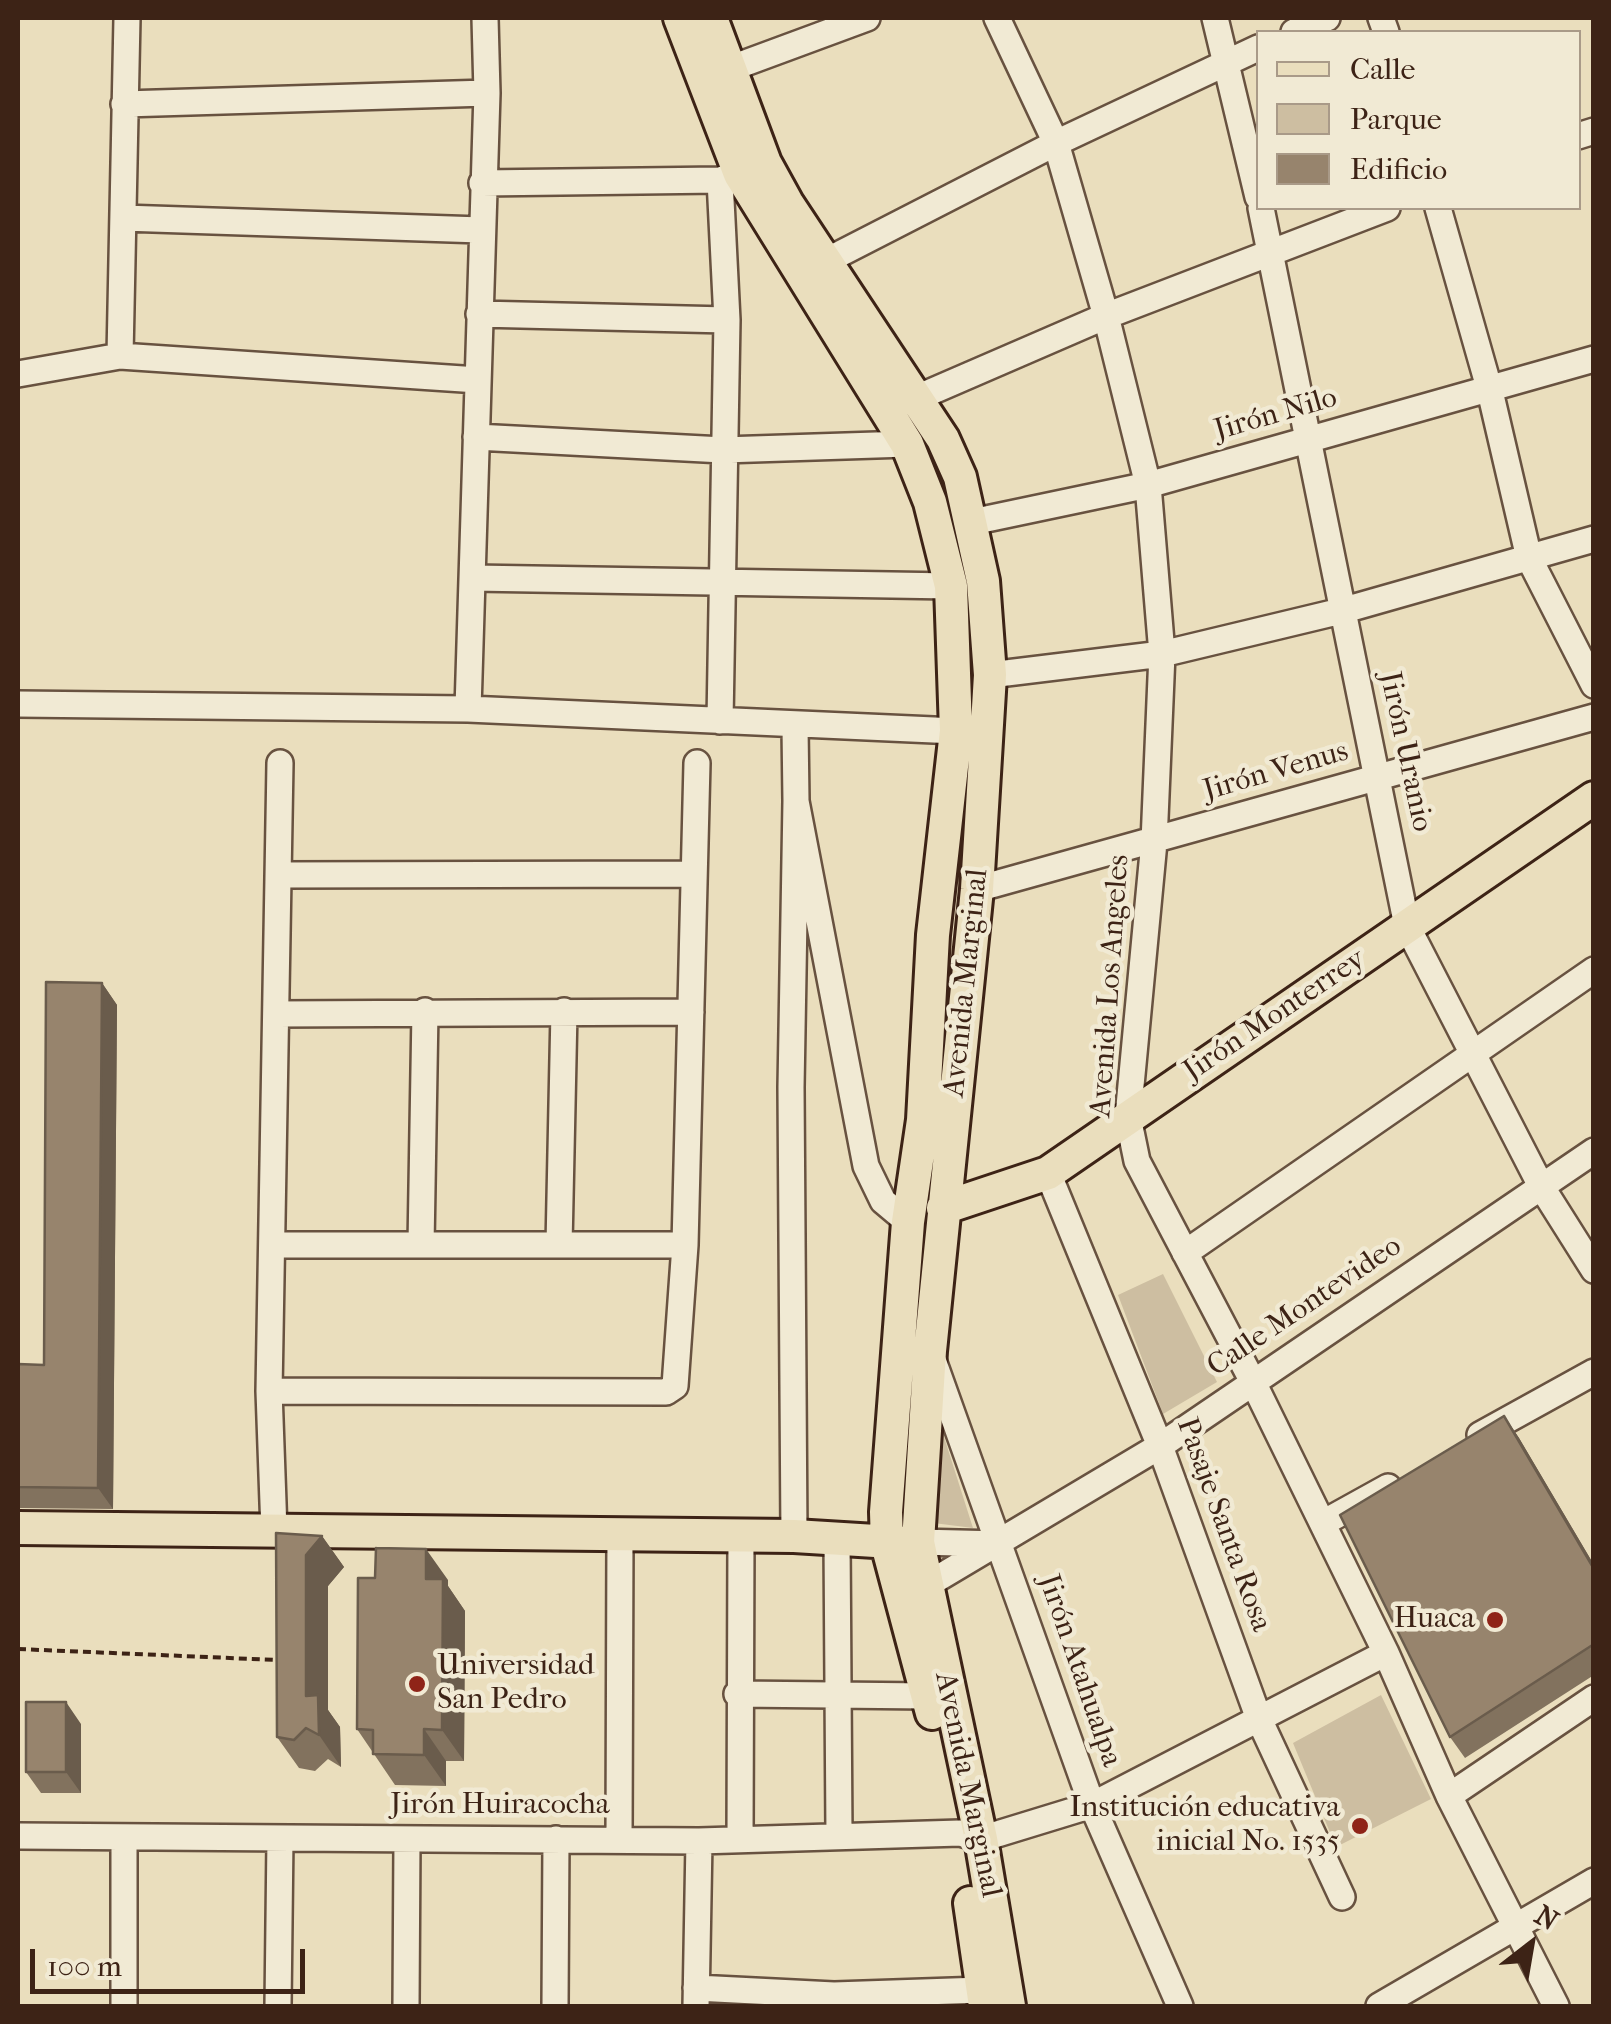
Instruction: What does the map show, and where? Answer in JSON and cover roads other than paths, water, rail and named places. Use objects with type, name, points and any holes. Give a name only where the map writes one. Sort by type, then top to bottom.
[{"type":"main road","name":"Avenida Marginal","points":[[680,18],[742,172],[907,444],[930,502],[951,586],[956,731],[934,935],[923,1120],[908,1222],[886,1512],[903,1543],[970,1836],[992,2001]]},
{"type":"main road","name":"Avenida Marginal","points":[[711,18],[730,69],[742,172],[826,261],[919,397],[960,477],[983,582],[990,675],[978,890],[930,1351],[903,1543]]},
{"type":"main road","name":"Jirón Monterrey","points":[[944,1208],[1048,1173],[1594,798]]},
{"type":"main road","points":[[18,1528],[794,1536],[903,1543]]},
{"type":"main road","name":"Avenida Marginal","points":[[913,1593],[909,1637],[970,1836]]},
{"type":"street","points":[[120,356],[127,18]]},
{"type":"street","points":[[468,709],[487,93],[485,18]]},
{"type":"street","points":[[730,69],[867,18]]},
{"type":"street","name":"Avenida Los Angeles","points":[[997,18],[1056,143],[1106,316],[1148,484],[1162,654],[1154,842],[1128,1116],[1137,1161],[1253,1382],[1386,1653],[1449,1796],[1556,2006]]},
{"type":"street","points":[[1216,18],[1256,189]]},
{"type":"street","points":[[1299,30],[1327,18]]},
{"type":"street","points":[[826,261],[1056,143],[1256,49]]},
{"type":"street","points":[[124,104],[487,93]]},
{"type":"street","points":[[482,183],[742,172],[727,320],[720,721]]},
{"type":"street","name":"Jirón Uranio","points":[[1261,210],[1311,438],[1341,611],[1379,776],[1407,926],[1541,1186],[1594,1270]]},
{"type":"street","points":[[919,397],[1106,316],[1382,210]]},
{"type":"street","points":[[1439,210],[1490,391],[1529,558],[1594,685]]},
{"type":"street","points":[[123,218],[481,230]]},
{"type":"street","points":[[479,314],[727,320]]},
{"type":"street","points":[[18,374],[120,356],[478,380]]},
{"type":"street","name":"Jirón Nilo","points":[[972,522],[1148,484],[1594,360]]},
{"type":"street","points":[[476,437],[723,450],[907,444]]},
{"type":"street","points":[[990,675],[1162,654],[1341,611],[1594,539]]},
{"type":"street","points":[[473,578],[951,586]]},
{"type":"street","points":[[18,704],[468,709],[795,727],[956,731]]},
{"type":"street","name":"Jirón Venus","points":[[978,890],[1594,718]]},
{"type":"street","points":[[794,1536],[791,1087],[795,727]]},
{"type":"street","points":[[269,1391],[666,1392],[674,1386],[678,1374],[685,1246],[697,763]]},
{"type":"street","points":[[274,1530],[269,1391],[280,764]]},
{"type":"street","points":[[796,801],[866,1166],[883,1202],[908,1222]]},
{"type":"street","points":[[281,875],[694,874]]},
{"type":"street","points":[[1185,1253],[1594,970]]},
{"type":"street","points":[[421,1245],[425,1012]]},
{"type":"street","points":[[558,1245],[564,1012]]},
{"type":"street","points":[[276,1014],[691,1012]]},
{"type":"street","name":"Calle Montevideo","points":[[913,1593],[1160,1446],[1594,1151]]},
{"type":"street","name":"Pasaje Santa Rosa","points":[[1048,1173],[1160,1446],[1260,1719],[1342,1897]]},
{"type":"street","points":[[274,1245],[685,1246]]},
{"type":"street","name":"Jirón Atahualpa","points":[[930,1351],[1092,1805],[1180,2006]]},
{"type":"street","points":[[1458,1448],[1594,1372]]},
{"type":"street","points":[[1323,1524],[1407,1476]]},
{"type":"street","points":[[618,1839],[620,1534]]},
{"type":"street","points":[[740,1839],[737,1694],[741,1536]]},
{"type":"street","points":[[837,1539],[838,1836]]},
{"type":"street","points":[[903,1543],[1000,1544]]},
{"type":"street","name":"Jirón Huiracocha","points":[[18,1836],[700,1841],[970,1836],[1092,1805],[1386,1653]]},
{"type":"street","points":[[737,1694],[928,1696]]},
{"type":"street","points":[[1449,1796],[1594,1698]]},
{"type":"street","points":[[124,1837],[124,2006]]},
{"type":"street","points":[[278,2006],[280,1838]]},
{"type":"street","points":[[406,2006],[407,1839]]},
{"type":"street","points":[[555,2006],[556,1840]]},
{"type":"street","points":[[700,1841],[696,1997],[834,2003],[992,2001]]},
{"type":"street","points":[[1379,2006],[1594,1881]]},
{"type":"place","name":"Huaca","points":[[1495,1620]]},
{"type":"place","name":"Universidad San Pedro","points":[[417,1684]]},
{"type":"place","name":"Institución educativa inicial No. 1535","points":[[1360,1826]]}]
